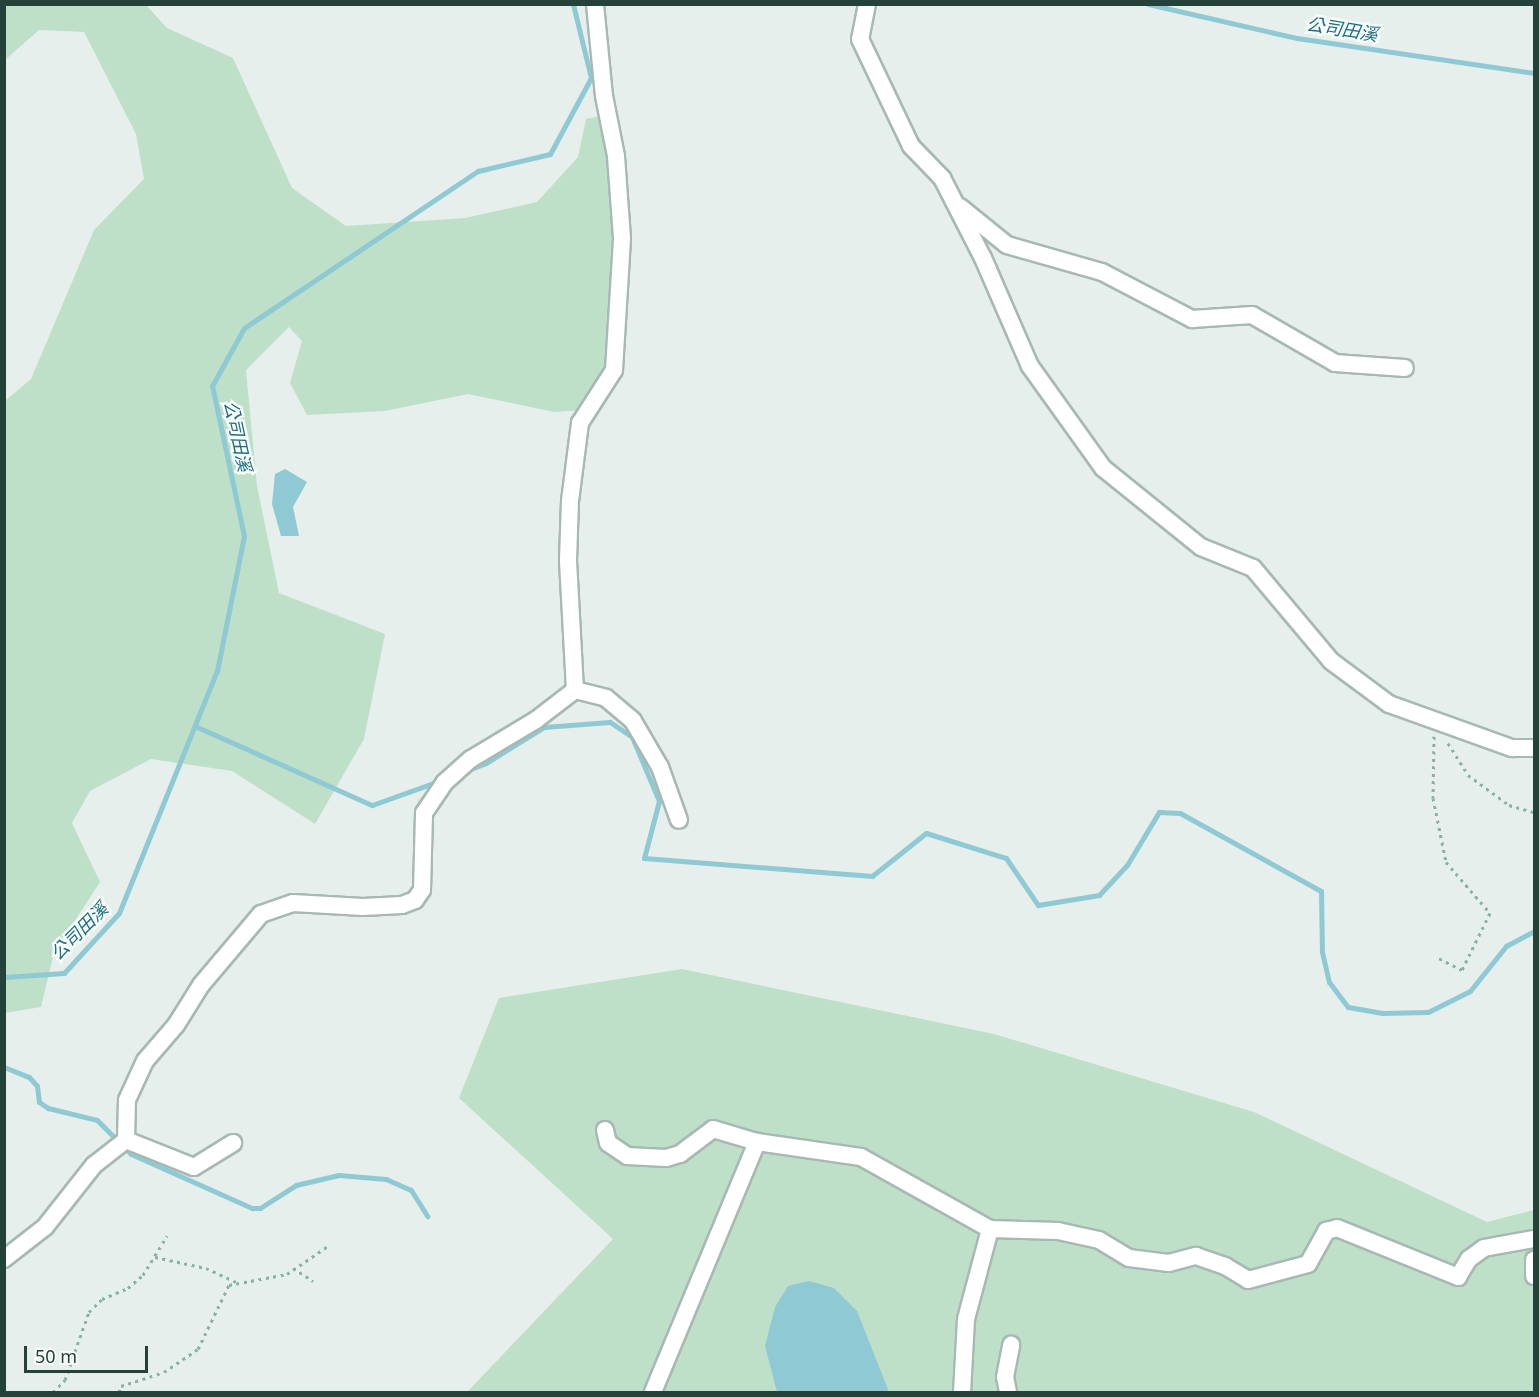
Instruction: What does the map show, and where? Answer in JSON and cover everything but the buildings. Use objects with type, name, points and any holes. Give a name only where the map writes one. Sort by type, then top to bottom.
[{"type":"street","points":[[575,690],[568,561],[570,501],[580,423],[614,370],[622,238],[616,156],[604,96],[595,4]]},
{"type":"street","points":[[867,4],[860,39],[911,146],[942,178],[1030,366],[1104,468],[1201,547],[1253,568],[1331,661],[1389,704],[1512,748],[1534,748]]},
{"type":"street","points":[[954,202],[1007,246],[1102,272],[1192,319],[1252,315],[1335,363],[1405,368]]},
{"type":"street","points":[[4,1259],[45,1227],[94,1166],[121,1145],[128,1100],[145,1061],[261,914],[293,903],[363,907],[402,905],[415,900],[422,890],[424,813],[444,783],[575,690],[606,698],[633,721],[660,767],[680,820]]},
{"type":"street","points":[[605,1130],[608,1143],[627,1156],[666,1158],[680,1154],[713,1129],[757,1142],[861,1157],[990,1229],[1058,1231],[1099,1240],[1129,1258],[1169,1263],[1196,1256],[1225,1266],[1248,1280],[1308,1264],[1326,1231],[1336,1228],[1458,1277],[1469,1259],[1484,1248],[1534,1239]]},
{"type":"street","points":[[653,1392],[757,1142]]},
{"type":"street","points":[[121,1145],[194,1167],[233,1143]]},
{"type":"street","points":[[962,1392],[966,1319],[990,1229]]},
{"type":"street","points":[[1534,1260],[1534,1276]]},
{"type":"street","points":[[1008,1392],[1005,1377],[1011,1345]]},
{"type":"path","points":[[1434,722],[1468,775],[1509,805],[1534,812]]},
{"type":"path","points":[[1434,722],[1433,798],[1446,862],[1490,913],[1462,970],[1437,957]]},
{"type":"path","points":[[53,1392],[65,1380],[89,1312],[102,1299],[128,1288],[155,1257],[167,1236]]},
{"type":"path","points":[[119,1392],[121,1386],[164,1372],[198,1349],[229,1285],[286,1274],[328,1246]]},
{"type":"path","points":[[155,1257],[206,1268],[236,1282]]},
{"type":"path","points":[[293,1268],[313,1281]]},
{"type":"green space","points":[[5,5],[146,5],[167,28],[233,58],[292,188],[346,226],[465,218],[537,202],[578,157],[586,119],[601,116],[613,158],[617,299],[605,363],[582,410],[554,412],[468,394],[385,411],[307,415],[290,383],[302,341],[289,327],[246,370],[257,486],[279,593],[385,634],[364,739],[315,824],[232,771],[151,759],[90,791],[72,823],[100,882],[54,953],[41,1007],[5,1013],[5,401],[31,379],[94,230],[144,179],[136,134],[84,32],[39,30],[5,60]]},
{"type":"green space","points":[[682,969],[994,1034],[1254,1112],[1487,1222],[1534,1210],[1534,1392],[467,1392],[613,1239],[459,1098],[499,998]]},
{"type":"water","points":[[285,469],[307,482],[293,507],[299,536],[281,536],[272,504],[275,474]]},
{"type":"water","points":[[809,1281],[834,1288],[857,1311],[889,1392],[777,1392],[765,1346],[775,1307],[788,1286]]},
{"type":"waterway","name":"公司田溪","points":[[4,977],[64,973],[119,913],[217,671],[244,536],[212,386],[244,328],[478,171],[550,154],[591,78],[573,4]]},
{"type":"waterway","name":"公司田溪","points":[[1148,4],[1297,38],[1534,73]]},
{"type":"waterway","points":[[468,770],[486,763],[544,727],[610,722],[632,737],[659,801],[644,858],[872,876],[926,833],[1006,858],[1038,905],[1099,895],[1127,865],[1159,812],[1180,813],[1321,891],[1322,952],[1329,982],[1348,1007],[1382,1013],[1428,1012],[1470,991],[1506,946],[1534,931]]},
{"type":"waterway","points":[[195,726],[372,805],[439,781]]},
{"type":"waterway","points":[[4,1067],[29,1077],[37,1086],[39,1102],[48,1108],[97,1120],[131,1154],[252,1208],[260,1208],[296,1185],[339,1175],[386,1179],[411,1190],[427,1216]]}]
